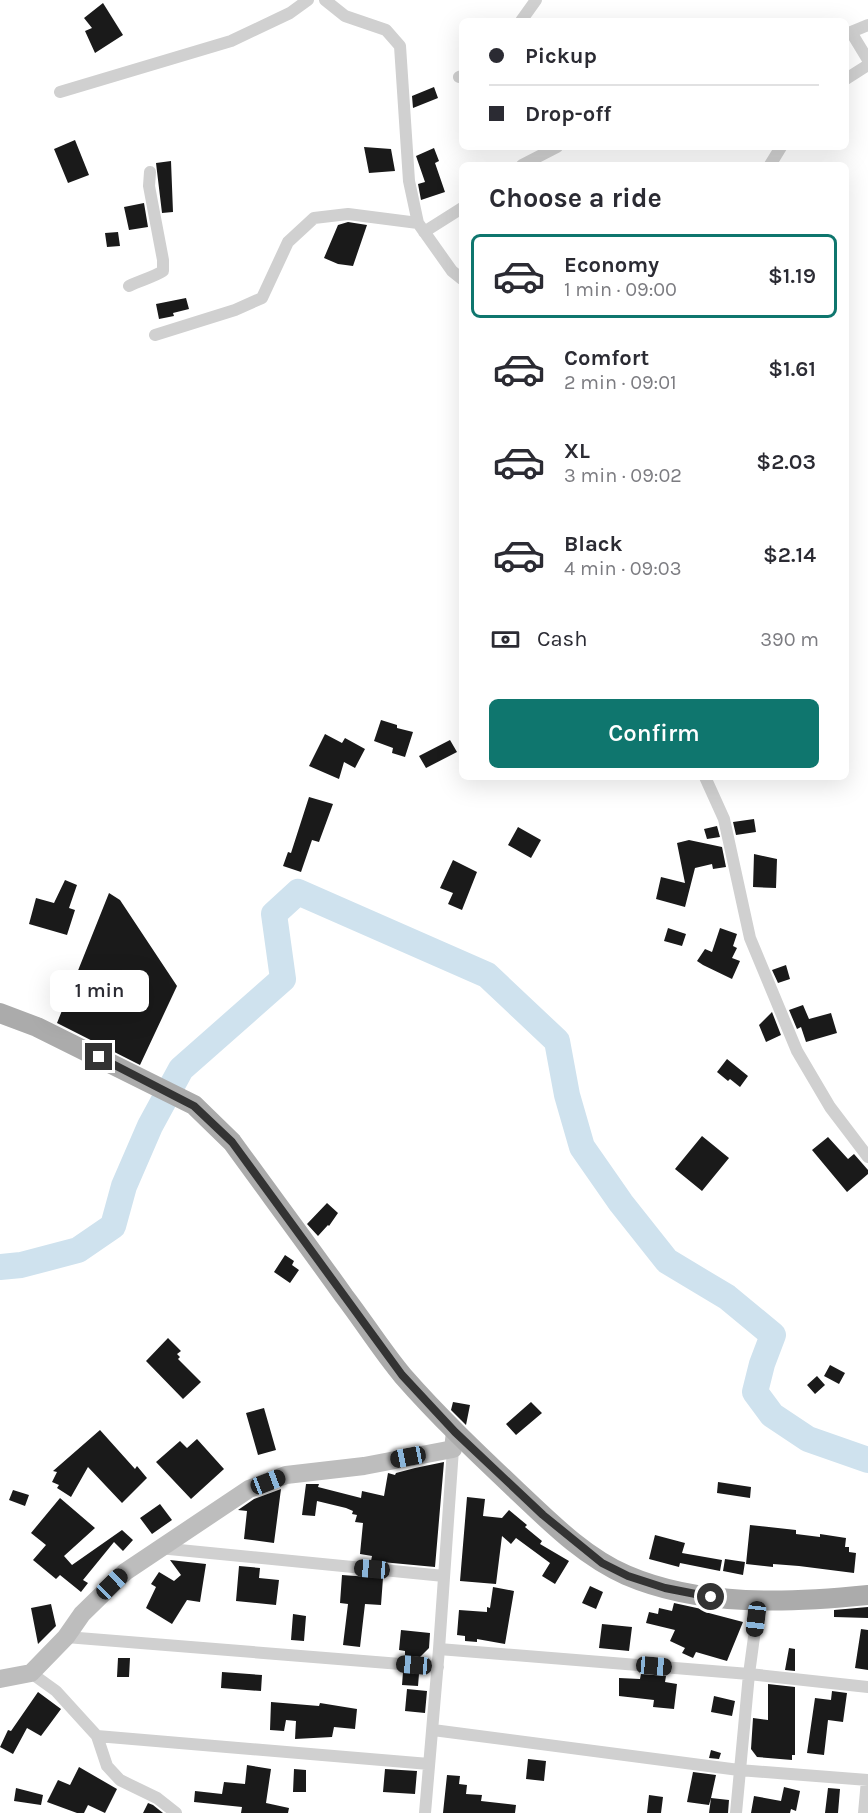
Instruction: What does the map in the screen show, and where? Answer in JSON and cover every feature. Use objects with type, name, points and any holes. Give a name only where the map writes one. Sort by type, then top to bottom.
[{"type":"main road","points":[[0,1012],[37,1027],[194,1106],[232,1142],[402,1375],[454,1440],[602,1563],[628,1576],[665,1588],[711,1597],[821,1600],[868,1595]]},
{"type":"main road","points":[[0,1679],[31,1673],[66,1637],[82,1614],[125,1572],[249,1489],[286,1476],[364,1466],[454,1440]]},
{"type":"street","points":[[60,92],[231,41],[290,13],[308,0]]},
{"type":"street","points":[[325,0],[345,16],[386,30],[400,46],[408,181],[421,227],[452,271],[459,277]]},
{"type":"street","points":[[523,18],[536,0]]},
{"type":"street","points":[[868,26],[851,32],[868,60]]},
{"type":"street","points":[[849,77],[868,65]]},
{"type":"street","points":[[528,162],[551,150]]},
{"type":"street","points":[[129,286],[163,272],[163,260],[149,186],[150,172]]},
{"type":"street","points":[[155,335],[235,310],[262,298],[288,242],[314,218],[348,214],[421,227],[459,209]]},
{"type":"street","points":[[706,780],[724,819],[750,938],[797,1051],[830,1107],[868,1157]]},
{"type":"street","points":[[425,1813],[454,1440]]},
{"type":"street","points":[[158,1548],[444,1576]]},
{"type":"street","points":[[735,1813],[759,1600]]},
{"type":"street","points":[[66,1637],[438,1667]]},
{"type":"street","points":[[439,1649],[749,1674],[868,1687]]},
{"type":"street","points":[[31,1673],[56,1691],[97,1736],[107,1766],[120,1780],[157,1798],[177,1813]]},
{"type":"street","points":[[433,1730],[739,1770],[868,1780],[864,1813]]},
{"type":"street","points":[[97,1736],[429,1764]]},
{"type":"building","points":[[103,3],[123,35],[95,53],[85,31],[92,28],[84,18]]},
{"type":"building","points":[[434,87],[438,98],[413,108],[412,96]]},
{"type":"building","points":[[75,140],[89,175],[68,183],[54,149]]},
{"type":"building","points":[[364,147],[391,149],[395,171],[369,173]]},
{"type":"building","points":[[434,148],[439,161],[435,163],[445,192],[421,200],[418,184],[425,182],[416,156]]},
{"type":"building","points":[[171,161],[173,212],[162,213],[156,163]]},
{"type":"building","points":[[144,203],[148,227],[129,230],[124,207]]},
{"type":"building","points":[[348,222],[367,225],[353,266],[338,264],[324,258],[338,225]]},
{"type":"building","points":[[118,232],[120,246],[107,247],[105,233]]},
{"type":"building","points":[[186,298],[189,309],[173,313],[174,316],[159,319],[156,304]]},
{"type":"building","points":[[381,720],[397,725],[397,728],[413,732],[405,757],[392,753],[393,748],[374,741]]},
{"type":"building","points":[[325,734],[342,743],[345,738],[365,749],[355,768],[344,762],[339,779],[309,766]]},
{"type":"building","points":[[450,740],[457,752],[426,768],[419,756]]},
{"type":"building","points":[[309,797],[333,804],[319,842],[312,840],[301,872],[283,866],[288,852],[291,853]]},
{"type":"building","points":[[754,819],[756,832],[736,835],[733,822]]},
{"type":"building","points":[[717,826],[720,837],[707,839],[704,829]]},
{"type":"building","points":[[518,827],[541,840],[531,858],[508,845]]},
{"type":"building","points":[[689,840],[722,847],[726,867],[713,869],[712,864],[695,868],[685,907],[656,899],[661,877],[685,883],[677,843]]},
{"type":"building","points":[[754,854],[777,859],[776,888],[753,887]]},
{"type":"building","points":[[453,860],[477,872],[462,910],[448,904],[453,893],[440,888]]},
{"type":"building","points":[[65,880],[77,885],[69,908],[75,910],[67,935],[29,924],[36,898],[54,903]]},
{"type":"building","points":[[109,893],[120,900],[177,986],[140,1065],[57,1023]]},
{"type":"building","points":[[668,928],[686,934],[682,946],[664,941]]},
{"type":"building","points":[[720,928],[737,934],[733,946],[737,948],[732,958],[740,961],[732,979],[697,961],[705,949],[712,952]]},
{"type":"building","points":[[786,965],[790,979],[778,983],[772,970]]},
{"type":"building","points":[[803,1005],[809,1019],[831,1013],[837,1033],[806,1042],[801,1027],[797,1029],[789,1010]]},
{"type":"building","points":[[772,1012],[781,1035],[766,1042],[759,1025]]},
{"type":"building","points":[[727,1059],[748,1076],[740,1087],[717,1072]]},
{"type":"building","points":[[702,1136],[729,1158],[702,1191],[675,1169]]},
{"type":"building","points":[[828,1137],[848,1159],[854,1154],[868,1170],[868,1174],[847,1192],[812,1150]]},
{"type":"building","points":[[327,1203],[338,1213],[318,1236],[307,1224]]},
{"type":"building","points":[[285,1255],[294,1261],[292,1265],[299,1270],[290,1283],[274,1272]]},
{"type":"building","points":[[168,1338],[181,1351],[177,1354],[180,1357],[178,1359],[201,1382],[183,1399],[146,1361]]},
{"type":"building","points":[[830,1365],[845,1373],[839,1384],[824,1376]]},
{"type":"building","points":[[817,1376],[825,1385],[815,1394],[807,1385]]},
{"type":"building","points":[[453,1402],[470,1405],[466,1425],[451,1410]]},
{"type":"building","points":[[531,1402],[542,1413],[516,1435],[506,1424]]},
{"type":"building","points":[[264,1408],[276,1450],[258,1455],[246,1413]]},
{"type":"building","points":[[100,1430],[135,1469],[137,1466],[147,1478],[122,1503],[88,1467],[71,1497],[57,1488],[59,1485],[52,1482],[57,1472],[53,1471]]},
{"type":"building","points":[[197,1439],[224,1469],[191,1499],[156,1462],[180,1441],[187,1448]]},
{"type":"building","points":[[444,1462],[435,1567],[371,1561],[372,1556],[360,1554],[363,1523],[355,1522],[357,1515],[352,1514],[353,1511],[346,1508],[317,1501],[315,1516],[302,1515],[306,1484],[319,1484],[318,1487],[361,1498],[362,1491],[384,1496],[388,1473],[395,1475]]},
{"type":"building","points":[[718,1482],[751,1487],[750,1498],[717,1493]]},
{"type":"building","points":[[281,1489],[274,1543],[244,1539],[247,1511],[238,1510],[254,1499]]},
{"type":"building","points":[[13,1490],[29,1495],[25,1506],[9,1500]]},
{"type":"building","points":[[467,1497],[485,1499],[483,1516],[502,1518],[509,1510],[542,1541],[540,1544],[569,1561],[555,1584],[542,1576],[550,1563],[516,1538],[511,1544],[502,1536],[496,1584],[460,1581]]},
{"type":"building","points":[[60,1498],[95,1528],[64,1556],[72,1565],[122,1530],[133,1540],[123,1551],[114,1542],[83,1580],[88,1583],[81,1592],[60,1575],[56,1579],[33,1560],[46,1545],[31,1533]]},
{"type":"building","points":[[160,1504],[172,1520],[152,1534],[140,1518]]},
{"type":"building","points":[[750,1525],[796,1530],[796,1534],[820,1537],[820,1534],[846,1538],[845,1547],[849,1547],[849,1552],[856,1553],[854,1573],[799,1566],[773,1564],[773,1567],[746,1564]]},
{"type":"building","points":[[655,1535],[685,1543],[682,1553],[722,1560],[720,1571],[680,1563],[679,1567],[649,1559]]},
{"type":"building","points":[[725,1559],[745,1562],[743,1575],[723,1571]]},
{"type":"building","points":[[170,1560],[206,1564],[200,1602],[187,1600],[172,1624],[146,1608],[156,1587],[151,1584],[159,1572],[174,1581],[181,1575]]},
{"type":"building","points":[[239,1566],[260,1568],[259,1578],[279,1580],[276,1605],[236,1601]]},
{"type":"building","points":[[342,1575],[383,1578],[381,1605],[365,1604],[360,1647],[343,1645],[348,1604],[340,1603]]},
{"type":"building","points":[[590,1586],[603,1592],[596,1609],[582,1603]]},
{"type":"building","points":[[493,1587],[514,1591],[505,1644],[477,1639],[477,1642],[465,1641],[465,1636],[457,1635],[459,1610],[487,1612],[487,1607],[490,1608]]},
{"type":"building","points":[[674,1603],[743,1622],[727,1661],[696,1652],[693,1658],[682,1653],[685,1648],[670,1641],[675,1630],[646,1623],[649,1612],[658,1614],[659,1608],[672,1611]]},
{"type":"building","points":[[51,1604],[56,1626],[38,1644],[31,1608]]},
{"type":"building","points":[[868,1607],[868,1618],[834,1617],[834,1610]]},
{"type":"building","points":[[293,1614],[306,1616],[304,1641],[291,1640]]},
{"type":"building","points":[[602,1624],[632,1627],[629,1651],[599,1648]]},
{"type":"building","points":[[861,1629],[868,1630],[868,1670],[855,1668]]},
{"type":"building","points":[[401,1630],[430,1633],[429,1648],[420,1657],[405,1656],[405,1651],[399,1650]]},
{"type":"building","points":[[789,1648],[795,1649],[795,1671],[785,1670]]},
{"type":"building","points":[[118,1658],[130,1658],[129,1677],[117,1677]]},
{"type":"building","points":[[222,1672],[262,1675],[261,1691],[221,1688]]},
{"type":"building","points":[[403,1672],[419,1674],[418,1686],[402,1685]]},
{"type":"building","points":[[641,1674],[666,1676],[665,1682],[677,1684],[674,1709],[653,1707],[654,1700],[619,1696],[619,1678],[640,1679]]},
{"type":"building","points":[[768,1684],[795,1687],[795,1755],[792,1755],[792,1760],[757,1757],[751,1749],[753,1718],[768,1720]]},
{"type":"building","points":[[407,1689],[427,1691],[425,1713],[405,1711]]},
{"type":"building","points":[[832,1691],[847,1693],[843,1722],[828,1720],[824,1755],[807,1753],[815,1698],[831,1700]]},
{"type":"building","points":[[38,1692],[61,1709],[41,1736],[27,1728],[13,1754],[0,1747],[8,1730],[11,1731]]},
{"type":"building","points":[[714,1696],[735,1701],[732,1716],[711,1712]]},
{"type":"building","points":[[271,1702],[319,1706],[320,1703],[357,1709],[355,1729],[334,1727],[332,1737],[295,1739],[296,1721],[286,1720],[284,1731],[270,1730]]},
{"type":"building","points":[[711,1750],[721,1753],[719,1759],[709,1758]]},
{"type":"building","points":[[528,1759],[546,1761],[544,1781],[526,1779]]},
{"type":"building","points":[[247,1765],[271,1769],[266,1803],[289,1808],[288,1813],[241,1813],[242,1807],[194,1802],[195,1791],[222,1794],[224,1782],[245,1784]]},
{"type":"building","points":[[79,1767],[117,1789],[105,1813],[88,1805],[84,1813],[77,1813],[47,1802],[58,1780],[70,1785]]},
{"type":"building","points":[[294,1769],[306,1770],[306,1792],[293,1792]]},
{"type":"building","points":[[385,1769],[417,1771],[415,1794],[383,1792]]},
{"type":"building","points":[[693,1772],[716,1775],[709,1805],[687,1802]]},
{"type":"building","points":[[447,1775],[460,1776],[459,1784],[467,1785],[466,1794],[482,1795],[481,1801],[516,1805],[515,1813],[443,1813]]},
{"type":"building","points":[[784,1787],[800,1791],[796,1811],[791,1809],[790,1813],[751,1813],[754,1796],[781,1801]]},
{"type":"building","points":[[16,1788],[43,1795],[41,1805],[14,1801]]},
{"type":"building","points":[[828,1788],[840,1789],[838,1813],[825,1813]]},
{"type":"building","points":[[649,1795],[663,1797],[661,1813],[647,1813]]},
{"type":"building","points":[[711,1798],[729,1800],[728,1813],[709,1813]]},
{"type":"building","points":[[148,1803],[153,1805],[163,1813],[143,1813]]},
{"type":"waterway","points":[[0,1267],[21,1265],[78,1250],[113,1226],[124,1186],[150,1126],[181,1069],[283,979],[274,914],[298,892],[487,975],[557,1041],[567,1095],[582,1147],[621,1203],[667,1261],[727,1297],[773,1335],[755,1392],[772,1415],[808,1439],[868,1460]]},
{"type":"route","points":[[99,1057],[194,1106],[217,1126],[232,1142],[402,1375],[455,1432],[571,1540],[602,1563],[628,1576],[665,1588],[711,1597]]}]
